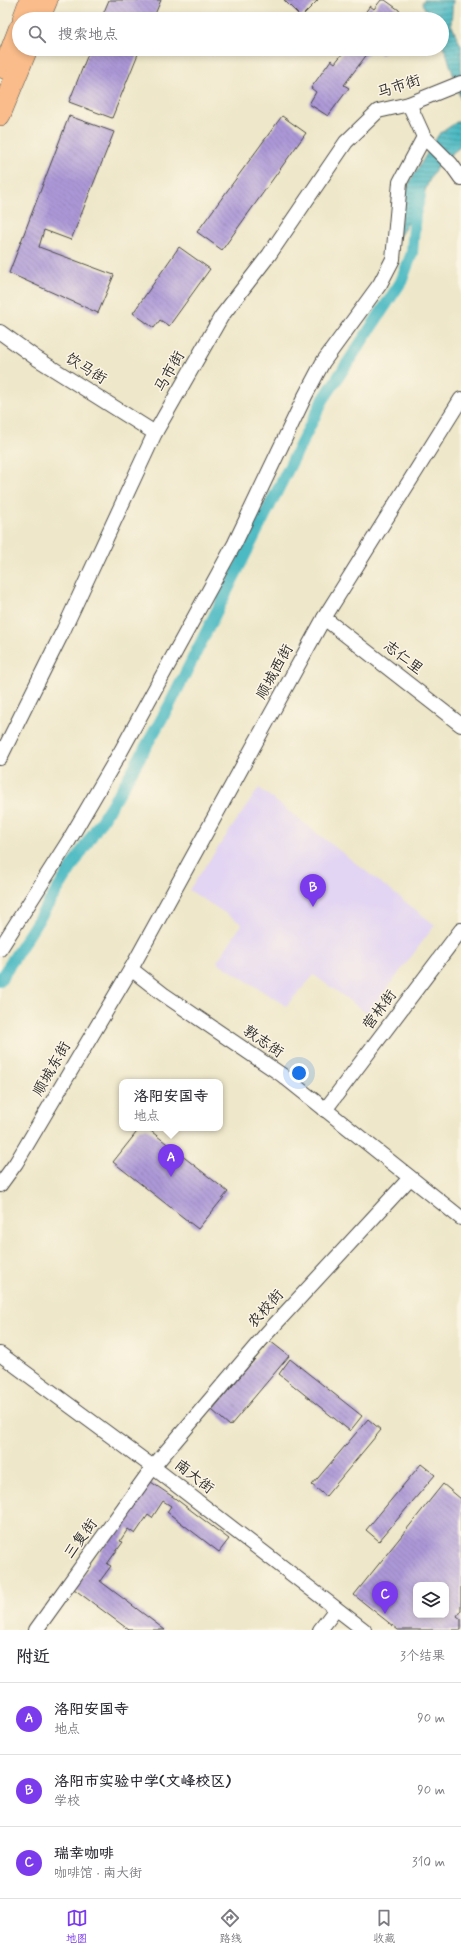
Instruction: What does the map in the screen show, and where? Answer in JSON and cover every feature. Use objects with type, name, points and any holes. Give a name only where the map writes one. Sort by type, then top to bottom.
[{"type":"highway","points":[[26,12],[30,0]]},
{"type":"highway","points":[[42,12],[47,0]]},
{"type":"highway","points":[[0,79],[12,47]]},
{"type":"highway","points":[[0,115],[24,56]]},
{"type":"street","name":"马市街","points":[[0,758],[71,616],[155,433],[221,317],[269,255],[346,142],[378,111],[409,104],[461,83]]},
{"type":"street","points":[[409,104],[424,137],[451,164],[461,178]]},
{"type":"street","points":[[0,948],[68,842],[121,751],[235,543],[305,396],[323,362],[380,284],[393,259],[400,182],[424,137]]},
{"type":"street","name":"饮马街","points":[[0,332],[36,358],[155,433]]},
{"type":"street","name":"顺城西街","points":[[130,969],[324,618],[461,399]]},
{"type":"street","name":"志仁里","points":[[324,618],[461,725]]},
{"type":"street","name":"营林街","points":[[325,1110],[461,930]]},
{"type":"street","name":"敦志街","points":[[130,969],[163,994],[282,1075],[461,1218]]},
{"type":"street","name":"顺城东街","points":[[0,1185],[16,1163],[130,969]]},
{"type":"street","name":"农校街","points":[[153,1467],[267,1333],[410,1178]]},
{"type":"street","name":"南大街","points":[[0,1354],[153,1467],[364,1630]]},
{"type":"street","name":"三复街","points":[[36,1630],[153,1467]]},
{"type":"street","points":[[320,1630],[336,1609]]},
{"type":"shaded area","points":[[259,788],[435,925],[368,1014],[314,975],[286,1006],[217,962],[242,924],[189,890]]},
{"type":"water","points":[[424,0],[453,0],[451,24],[461,46],[461,100],[447,56],[449,56],[449,12],[426,12],[422,3]]},
{"type":"water","points":[[461,119],[461,146],[437,166],[428,183],[420,205],[398,238],[404,199],[410,181],[439,134]]},
{"type":"building","points":[[109,0],[161,0],[156,12],[104,12]]},
{"type":"building","points":[[284,0],[318,0],[306,12],[296,12]]},
{"type":"building","points":[[381,0],[385,0],[400,12],[365,12],[370,6],[374,9]]},
{"type":"building","points":[[87,56],[137,56],[112,118],[69,102]]},
{"type":"building","points":[[340,56],[366,56],[344,85],[349,88],[328,116],[309,104],[316,92],[311,88],[331,60],[335,63]]},
{"type":"building","points":[[69,116],[114,132],[71,240],[44,230],[39,247],[114,275],[98,313],[9,273]]},
{"type":"building","points":[[282,116],[306,133],[222,250],[197,232]]},
{"type":"building","points":[[179,247],[210,269],[169,326],[160,320],[154,328],[133,313]]},
{"type":"building","points":[[138,1131],[151,1131],[228,1192],[198,1229],[113,1162]]},
{"type":"building","points":[[270,1341],[289,1356],[230,1426],[212,1410]]},
{"type":"building","points":[[290,1359],[362,1416],[350,1431],[279,1374]]},
{"type":"building","points":[[368,1419],[381,1430],[326,1496],[312,1485]]},
{"type":"building","points":[[421,1464],[435,1475],[379,1541],[366,1530]]},
{"type":"building","points":[[151,1482],[229,1539],[219,1552],[167,1512],[171,1506],[163,1501],[152,1518],[148,1515],[135,1534],[128,1529],[120,1541],[123,1542],[107,1564],[111,1566],[100,1581],[165,1630],[129,1630],[74,1589]]},
{"type":"building","points":[[443,1484],[461,1499],[461,1610],[457,1616],[461,1619],[461,1630],[398,1630],[354,1595]]},
{"type":"waterway","points":[[0,980],[124,785],[169,706],[323,400],[401,282],[412,253],[415,214],[420,196]]},
{"type":"place","name":"洛阳市实验中学(文峰校区)","points":[[313,907]]},
{"type":"place","name":"洛阳安国寺","points":[[171,1177]]},
{"type":"place","name":"瑞幸咖啡","points":[[385,1614]]}]
